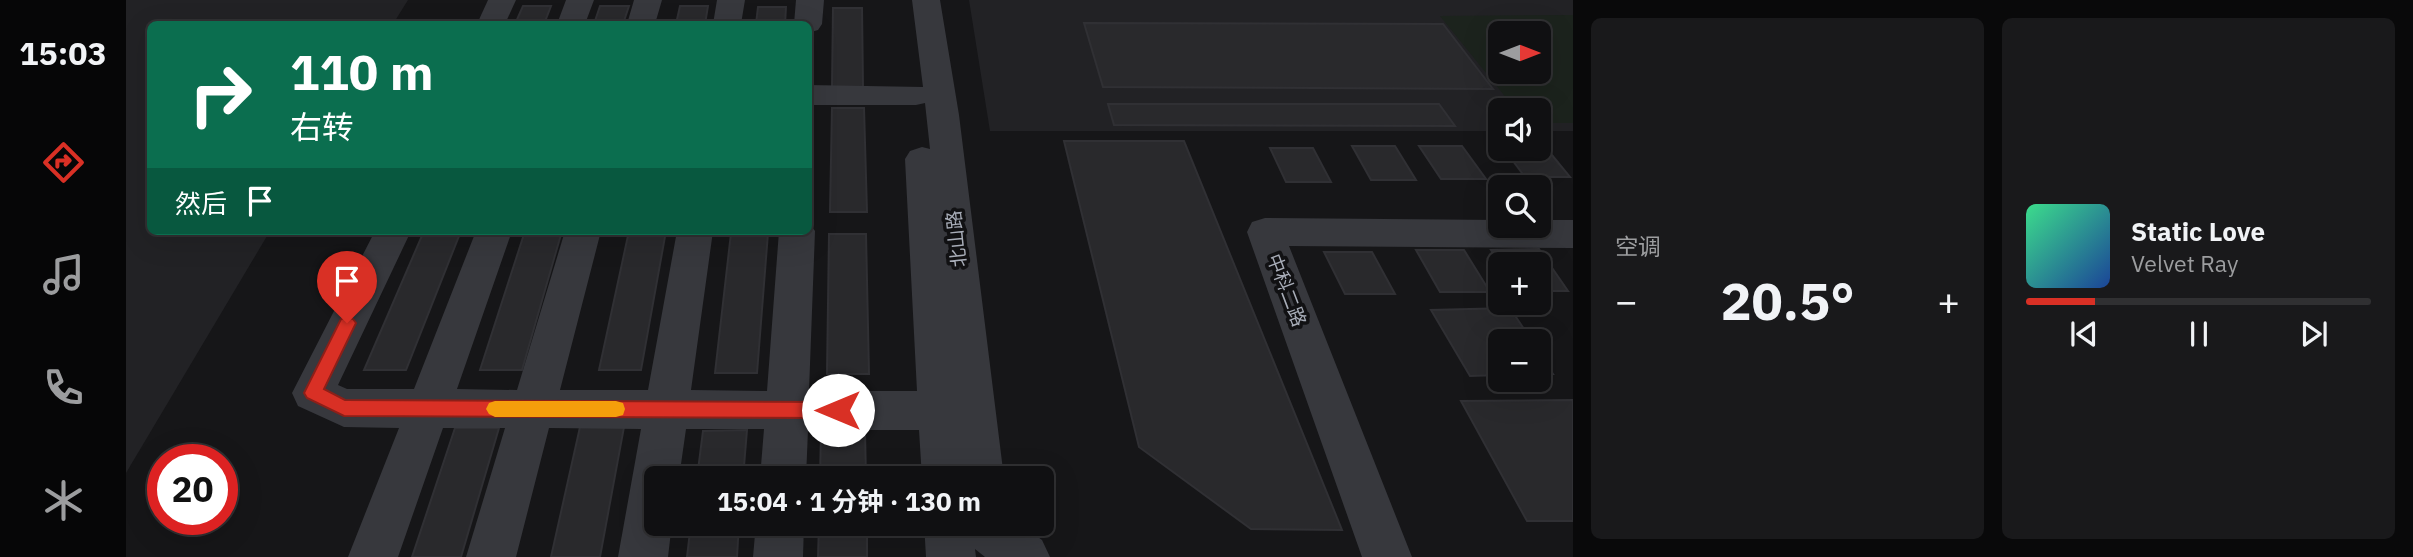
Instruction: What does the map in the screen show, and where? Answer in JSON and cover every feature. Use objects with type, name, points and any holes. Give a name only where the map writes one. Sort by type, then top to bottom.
[{"type":"street","points":[[492,21],[502,0]]},
{"type":"street","points":[[572,21],[580,0]]},
{"type":"street","points":[[642,21],[648,0]]},
{"type":"street","points":[[728,21],[731,0]]},
{"type":"street","points":[[808,21],[810,0]]},
{"type":"street","name":"北山路","points":[[905,0],[916,95],[944,466]]},
{"type":"street","name":"北山路","points":[[926,0],[943,115],[980,466]]},
{"type":"street","points":[[812,95],[916,95]]},
{"type":"street","name":"中科二路","points":[[1387,557],[1265,232],[1573,234]]},
{"type":"street","points":[[391,235],[313,393],[344,408],[940,411]]},
{"type":"street","points":[[373,557],[493,235]]},
{"type":"street","points":[[491,557],[582,235]]},
{"type":"street","points":[[643,557],[694,235]]},
{"type":"street","points":[[784,466],[786,410],[809,235]]},
{"type":"street","points":[[778,557],[779,536]]},
{"type":"street","points":[[972,538],[1025,557]]},
{"type":"shaded area","points":[[126,0],[408,0],[395,21],[147,21],[147,235],[268,235],[126,473]]},
{"type":"shaded area","points":[[969,0],[1573,0],[1573,131],[1551,131],[1551,98],[1488,98],[1488,131],[990,131]]},
{"type":"shaded area","points":[[1573,15],[1573,123],[1551,123],[1551,98],[1506,98],[1495,84],[1551,84],[1551,21],[1488,21],[1488,75],[1440,16]]},
{"type":"building","points":[[523,6],[551,6],[545,21],[516,21]]},
{"type":"building","points":[[600,6],[629,6],[624,21],[595,21]]},
{"type":"building","points":[[680,6],[708,6],[706,21],[677,21]]},
{"type":"building","points":[[758,7],[786,7],[785,21],[756,21]]},
{"type":"building","points":[[833,8],[862,8],[863,87],[832,87]]},
{"type":"building","points":[[1084,23],[1443,24],[1493,89],[1103,87]]},
{"type":"building","points":[[1108,104],[1439,104],[1455,126],[1114,125]]},
{"type":"building","points":[[832,108],[864,108],[867,212],[830,212]]},
{"type":"building","points":[[1064,141],[1184,141],[1342,530],[1251,529],[1139,447]]},
{"type":"building","points":[[1352,146],[1395,146],[1416,180],[1371,180]]},
{"type":"building","points":[[1419,146],[1462,146],[1486,179],[1441,179]]},
{"type":"building","points":[[1270,148],[1313,148],[1331,182],[1286,182]]},
{"type":"building","points":[[1551,154],[1570,177],[1551,175],[1524,175],[1513,161],[1551,161]]},
{"type":"building","points":[[829,234],[866,234],[869,374],[827,374]]},
{"type":"building","points":[[422,235],[459,235],[406,370],[364,370]]},
{"type":"building","points":[[524,235],[561,235],[522,370],[480,370]]},
{"type":"building","points":[[628,235],[665,235],[641,370],[599,370]]},
{"type":"building","points":[[731,235],[768,235],[757,373],[715,373]]},
{"type":"building","points":[[1539,249],[1541,252],[1492,252],[1491,250]]},
{"type":"building","points":[[1416,250],[1464,250],[1488,292],[1440,292]]},
{"type":"building","points":[[1324,252],[1372,252],[1395,294],[1345,294]]},
{"type":"building","points":[[1551,266],[1568,291],[1551,291]]},
{"type":"building","points":[[1488,309],[1488,315],[1515,315],[1524,329],[1488,329],[1488,375],[1470,376],[1431,310]]},
{"type":"building","points":[[1573,400],[1573,521],[1527,521],[1461,401]]},
{"type":"building","points":[[580,427],[624,427],[600,557],[551,557]]},
{"type":"building","points":[[455,428],[499,428],[461,557],[412,557]]},
{"type":"building","points":[[747,430],[744,466],[699,466],[703,431]]},
{"type":"building","points":[[865,431],[866,466],[820,466],[821,432]]},
{"type":"building","points":[[689,536],[738,536],[737,557],[687,557]]},
{"type":"building","points":[[819,536],[867,536],[867,557],[818,557]]},
{"type":"slow traffic","points":[[495,409],[616,409]]},
{"type":"route","points":[[347,323],[313,393],[344,408],[838,410]]}]
